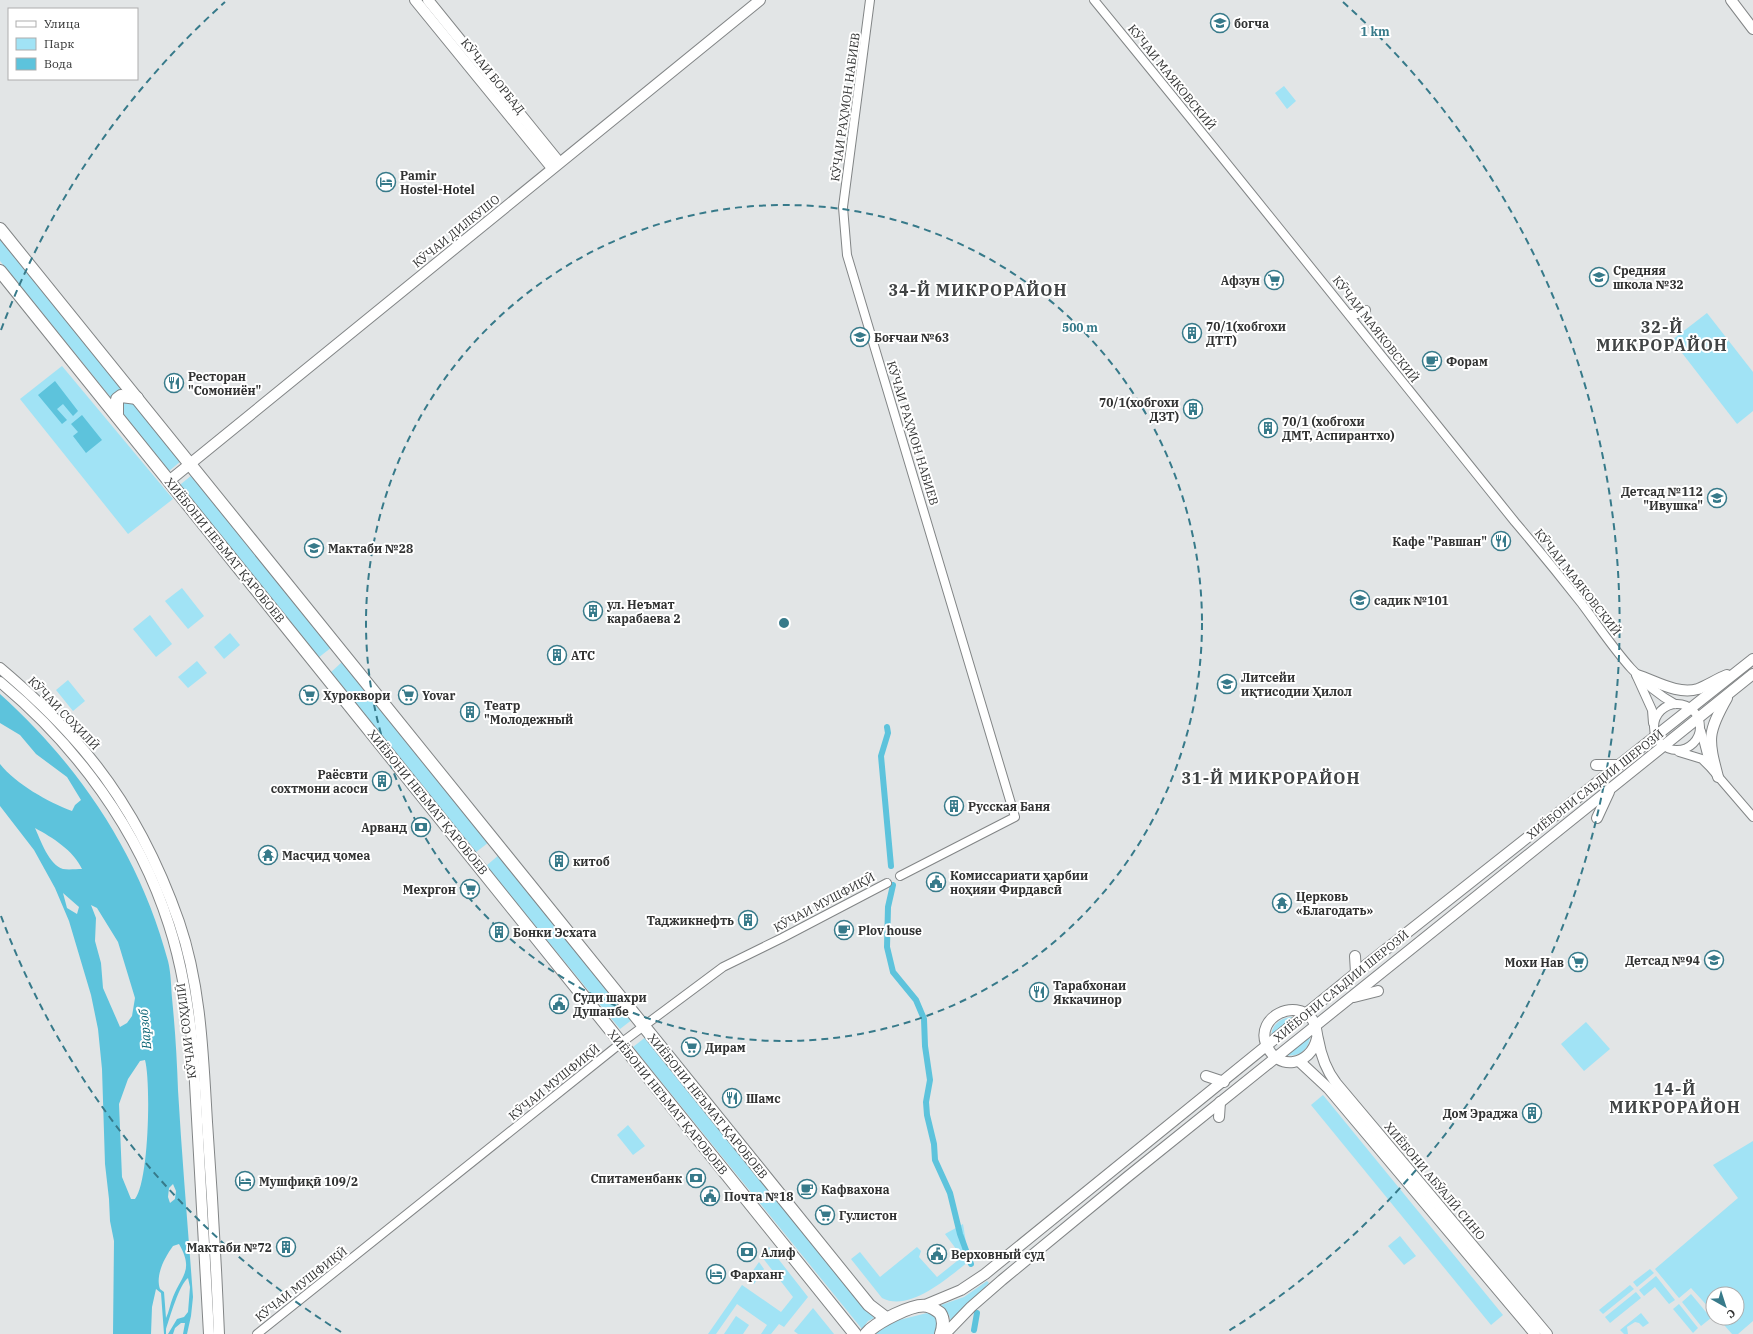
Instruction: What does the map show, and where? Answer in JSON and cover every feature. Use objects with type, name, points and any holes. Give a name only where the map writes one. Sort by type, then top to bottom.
[{"type":"highway","points":[[0,229],[190,464]]},
{"type":"highway","name":"ХИЁБОНИ НЕЪМАТ ҚАРОБОЕВ","points":[[0,271],[855,1334]]},
{"type":"highway","points":[[117,416],[117,399],[121,396],[137,398]]},
{"type":"highway","name":"ХИЁБОНИ НЕЪМАТ ҚАРОБОЕВ","points":[[190,464],[869,1305],[886,1318]]},
{"type":"highway","points":[[925,1305],[935,1309],[941,1315],[943,1322],[941,1334]]},
{"type":"highway","name":"ХИЁБОНИ САЪДИИ ШЕРОЗӢ","points":[[866,1334],[872,1327],[886,1318],[925,1305]]},
{"type":"main road","name":"КӮЧАИ БОРБАД","points":[[415,0],[556,165]]},
{"type":"main road","name":"КӮЧАИ БОРБАД","points":[[428,0],[556,165]]},
{"type":"main road","name":"КӮЧАИ ДИЛКУШО","points":[[169,481],[760,0]]},
{"type":"main road","points":[[1730,0],[1753,29]]},
{"type":"main road","name":"ХИЁБОНИ САЪДИИ ШЕРОЗӢ","points":[[925,1305],[962,1290],[985,1274],[1224,1082],[1356,973],[1619,765],[1655,732],[1692,709],[1753,659]]},
{"type":"main road","name":"КӮЧАИ СОҲИЛӢ","points":[[0,668],[49,712],[75,740],[105,778],[135,824],[157,868],[179,923],[198,999],[205,1080],[219,1334]]},
{"type":"main road","points":[[1636,675],[1671,688],[1695,690],[1740,670]]},
{"type":"main road","name":"ХИЁБОНИ САЪДИИ ШЕРОЗӢ","points":[[945,1334],[971,1307],[1002,1280],[1220,1102],[1610,791],[1663,746],[1753,674]]},
{"type":"main road","name":"КӮЧАИ СОҲИЛӢ","points":[[0,682],[47,724],[95,781],[126,829],[146,869],[169,925],[188,1005],[193,1047],[209,1334]]},
{"type":"main road","points":[[1718,777],[1712,761],[1710,743],[1716,718],[1730,693]]},
{"type":"main road","points":[[1596,765],[1619,765]]},
{"type":"main road","points":[[1598,818],[1610,791]]},
{"type":"main road","points":[[1355,956],[1356,973]]},
{"type":"main road","points":[[1350,998],[1378,991]]},
{"type":"main road","points":[[1316,1026],[1306,1014],[1295,1009],[1286,1010],[1277,1013],[1271,1019],[1266,1027],[1265,1042],[1276,1058],[1291,1062],[1299,1061],[1312,1052],[1318,1038]]},
{"type":"main road","name":"ХИЁБОНИ АБӮАЛӢ СИНО","points":[[1316,1026],[1327,1070],[1336,1083],[1547,1334]]},
{"type":"main road","name":"ХИЁБОНИ АБӮАЛӢ СИНО","points":[[1299,1061],[1328,1088],[1535,1334]]},
{"type":"main road","points":[[1206,1076],[1224,1082]]},
{"type":"main road","points":[[1219,1117],[1220,1102]]},
{"type":"street","name":"КӮЧАИ РАҲМОН НАБИЕВ","points":[[870,0],[843,207],[847,255],[1015,817],[900,876]]},
{"type":"street","name":"КӮЧАИ МАЯКОВСКИЙ","points":[[1094,0],[1349,314],[1418,403],[1569,588],[1636,675],[1664,698],[1675,704],[1687,706],[1692,709]]},
{"type":"street","points":[[1349,314],[1358,314],[1366,310]]},
{"type":"street","name":"КӮЧАИ МАЯКОВСКИЙ","points":[[1636,675],[1652,710],[1655,732],[1663,746]]},
{"type":"street","points":[[1655,732],[1658,714],[1662,709],[1675,704]]},
{"type":"street","points":[[1692,709],[1699,718],[1710,767]]},
{"type":"street","points":[[1677,751],[1690,747],[1695,743],[1701,730]]},
{"type":"street","points":[[1663,746],[1702,759],[1753,817]]},
{"type":"street","name":"КӮЧАИ МУШФИҚӢ","points":[[257,1334],[621,1043],[723,967],[782,938],[887,882]]},
{"type":"green space","points":[[1284,86],[1296,101],[1287,109],[1275,93]]},
{"type":"green space","points":[[0,237],[123,391],[112,399],[0,261]]},
{"type":"green space","points":[[1707,313],[1753,372],[1753,411],[1737,424],[1672,340]]},
{"type":"green space","points":[[62,366],[173,499],[128,534],[20,399]]},
{"type":"green space","points":[[126,400],[131,400],[181,461],[169,471],[121,411],[123,402]]},
{"type":"green space","points":[[192,475],[332,647],[318,658],[181,488],[181,484]]},
{"type":"green space","points":[[182,588],[204,616],[188,629],[165,601]]},
{"type":"green space","points":[[150,615],[172,644],[156,657],[133,629]]},
{"type":"green space","points":[[230,633],[240,645],[224,659],[214,647]]},
{"type":"green space","points":[[197,661],[207,673],[188,688],[178,677]]},
{"type":"green space","points":[[342,662],[489,842],[475,853],[329,674]]},
{"type":"green space","points":[[68,680],[85,701],[73,711],[56,690]]},
{"type":"green space","points":[[500,854],[633,1019],[620,1029],[486,866]]},
{"type":"green space","points":[[1290,1017],[1297,1018],[1271,1039],[1272,1030],[1276,1024],[1282,1019]]},
{"type":"green space","points":[[1586,1022],[1610,1049],[1584,1071],[1561,1044]]},
{"type":"green space","points":[[1310,1035],[1310,1040],[1303,1051],[1295,1055],[1285,1055]]},
{"type":"green space","points":[[647,1036],[874,1318],[868,1321],[862,1329],[633,1047]]},
{"type":"green space","points":[[1323,1095],[1503,1315],[1491,1325],[1311,1105]]},
{"type":"green space","points":[[628,1125],[645,1146],[633,1155],[617,1135]]},
{"type":"green space","points":[[1753,1141],[1753,1321],[1738,1334],[1732,1334],[1725,1326],[1745,1326],[1745,1286],[1705,1286],[1705,1303],[1691,1288],[1679,1298],[1655,1269],[1738,1198],[1713,1165]]},
{"type":"green space","points":[[963,1224],[969,1261],[940,1284],[916,1297],[904,1301],[893,1301],[882,1298],[851,1259],[860,1252],[880,1277],[917,1247],[921,1251],[919,1257],[937,1277],[962,1257],[945,1234]]},
{"type":"green space","points":[[1400,1236],[1416,1256],[1404,1265],[1388,1246]]},
{"type":"green space","points":[[769,1247],[808,1297],[784,1327],[779,1324],[771,1334],[761,1334],[767,1325],[737,1304],[716,1334],[708,1334],[742,1285],[781,1312],[793,1297],[762,1257]]},
{"type":"green space","points":[[759,1262],[764,1269],[754,1284],[747,1279]]},
{"type":"green space","points":[[1650,1269],[1654,1273],[1637,1287],[1633,1282]]},
{"type":"green space","points":[[1656,1276],[1675,1300],[1669,1304],[1655,1287],[1644,1296],[1639,1290]]},
{"type":"green space","points":[[987,1281],[989,1283],[951,1321],[949,1315],[941,1305],[964,1297]]},
{"type":"green space","points":[[1630,1285],[1634,1289],[1603,1314],[1599,1310]]},
{"type":"green space","points":[[1636,1292],[1641,1298],[1610,1323],[1605,1317]]},
{"type":"green space","points":[[1691,1294],[1705,1311],[1705,1323],[1701,1326],[1682,1302]]},
{"type":"green space","points":[[1679,1304],[1698,1328],[1693,1333],[1673,1309]]},
{"type":"green space","points":[[813,1308],[834,1334],[798,1334],[794,1331]]},
{"type":"green space","points":[[927,1313],[934,1315],[939,1320],[937,1332],[935,1334],[874,1334],[895,1321]]},
{"type":"green space","points":[[1641,1313],[1649,1323],[1643,1327],[1639,1323],[1635,1322],[1627,1327],[1628,1334],[1624,1334],[1620,1330]]},
{"type":"green space","points":[[736,1316],[749,1325],[743,1334],[724,1334]]},
{"type":"water","points":[[55,381],[78,411],[73,416],[63,404],[57,409],[67,420],[62,424],[38,395]]},
{"type":"water","points":[[82,415],[102,440],[86,453],[73,436],[78,432],[71,424]]},
{"type":"water","name":"Варзоб","points":[[0,694],[29,722],[81,783],[104,816],[124,850],[141,885],[156,922],[168,961],[175,1032],[181,1142],[193,1297],[187,1334],[183,1334],[185,1323],[181,1323],[175,1328],[173,1334],[168,1334],[177,1319],[184,1317],[188,1312],[190,1287],[188,1278],[181,1287],[175,1302],[166,1329],[166,1334],[164,1334],[161,1293],[156,1289],[152,1307],[151,1334],[113,1334],[114,1241],[110,1221],[105,1164],[102,1069],[98,1029],[91,995],[69,921],[55,888],[34,850],[0,806],[0,764],[15,779],[33,792],[72,811],[75,805],[81,800],[67,777],[36,754],[20,735],[0,723]],"holes":[[[35,828],[68,850],[82,869],[63,869],[58,867],[49,857]],[[63,893],[79,907],[77,914],[67,908]],[[91,905],[97,908],[118,942],[135,998],[132,1016],[127,1023],[120,1027],[103,988],[101,963],[95,941],[96,918]],[[145,1060],[147,1072],[148,1131],[140,1189],[135,1199],[131,1199],[122,1177],[119,1104],[128,1079],[140,1061]],[[173,1184],[176,1191],[175,1199],[170,1203],[168,1197],[169,1188]],[[179,1244],[186,1260],[186,1266],[185,1272],[176,1289],[166,1318],[164,1292],[160,1289],[159,1278],[162,1266],[173,1246]]]},
{"type":"waterway","points":[[887,727],[888,733],[881,756],[891,866]]},
{"type":"waterway","points":[[893,885],[888,907],[887,947],[893,972],[916,1000],[924,1019],[925,1046],[930,1080],[926,1102],[927,1115],[934,1144],[935,1160],[950,1193],[960,1234],[971,1264]]},
{"type":"waterway","points":[[974,1330],[977,1313]]},
{"type":"place","name":"богча","points":[[1220,23]]},
{"type":"place","name":"Pamir Hostel-Hotel","points":[[386,182]]},
{"type":"place","name":"Средняя школа №32","points":[[1599,277]]},
{"type":"place","name":"Афзун","points":[[1274,280]]},
{"type":"place","name":"70/1(хобгохи ДТТ)","points":[[1192,333]]},
{"type":"place","name":"Боғчаи №63","points":[[860,337]]},
{"type":"place","name":"Форам","points":[[1432,361]]},
{"type":"place","name":"Ресторан \"Сомониён\"","points":[[174,383]]},
{"type":"place","name":"70/1(хобгохи ДЗТ)","points":[[1193,409]]},
{"type":"place","name":"70/1 (хобгохи ДМТ, Аспирантхо)","points":[[1268,428]]},
{"type":"place","name":"Детсад №112 \"Ивушка\"","points":[[1717,498]]},
{"type":"place","name":"Кафе \"Равшан\"","points":[[1501,541]]},
{"type":"place","name":"Мактаби №28","points":[[314,548]]},
{"type":"place","name":"садик №101","points":[[1360,600]]},
{"type":"place","name":"ул. Неъмат карабаева 2","points":[[593,611]]},
{"type":"place","name":"АТС","points":[[557,655]]},
{"type":"place","name":"Литсейи иқтисодии Ҳилол","points":[[1227,684]]},
{"type":"place","name":"Хуроквори","points":[[309,695]]},
{"type":"place","name":"Yovar","points":[[408,695]]},
{"type":"place","name":"Театр \"Молодежный","points":[[470,712]]},
{"type":"place","name":"Раёсвти сохтмони асоси","points":[[382,781]]},
{"type":"place","name":"Русская Баня","points":[[954,806]]},
{"type":"place","name":"Арванд","points":[[421,827]]},
{"type":"place","name":"Масҷид ҷомеа","points":[[268,855]]},
{"type":"place","name":"китоб","points":[[559,861]]},
{"type":"place","name":"Комиссариати ҳарбии ноҳияи Фирдавсӣ","points":[[936,882]]},
{"type":"place","name":"Мехргон","points":[[470,889]]},
{"type":"place","name":"Церковь «Благодать»","points":[[1282,903]]},
{"type":"place","name":"Таджикнефть","points":[[748,920]]},
{"type":"place","name":"Plov house","points":[[844,930]]},
{"type":"place","name":"Бонки Эсхата","points":[[499,932]]},
{"type":"place","name":"Детсад №94","points":[[1714,960]]},
{"type":"place","name":"Мохи Нав","points":[[1578,962]]},
{"type":"place","name":"Тарабхонаи Яккачинор","points":[[1039,992]]},
{"type":"place","name":"Суди шахри Душанбе","points":[[559,1004]]},
{"type":"place","name":"Дирам","points":[[691,1047]]},
{"type":"place","name":"Шамс","points":[[732,1098]]},
{"type":"place","name":"Дом Эраджа","points":[[1532,1113]]},
{"type":"place","name":"Спитаменбанк","points":[[696,1178]]},
{"type":"place","name":"Мушфиқӣ 109/2","points":[[245,1181]]},
{"type":"place","name":"Кафвахона","points":[[807,1189]]},
{"type":"place","name":"Почта №18","points":[[710,1196]]},
{"type":"place","name":"Гулистон","points":[[825,1215]]},
{"type":"place","name":"Мактаби №72","points":[[286,1247]]},
{"type":"place","name":"Алиф","points":[[747,1252]]},
{"type":"place","name":"Верховный суд","points":[[937,1254]]},
{"type":"place","name":"Фарxанг","points":[[716,1274]]},
{"type":"district","name":"34-Й МИКРОРАЙОН","points":[[978,290]]},
{"type":"district","name":"32-Й МИКРОРАЙОН","points":[[1662,336]]},
{"type":"district","name":"31-Й МИКРОРАЙОН","points":[[1271,778]]},
{"type":"district","name":"14-Й МИКРОРАЙОН","points":[[1675,1098]]}]
